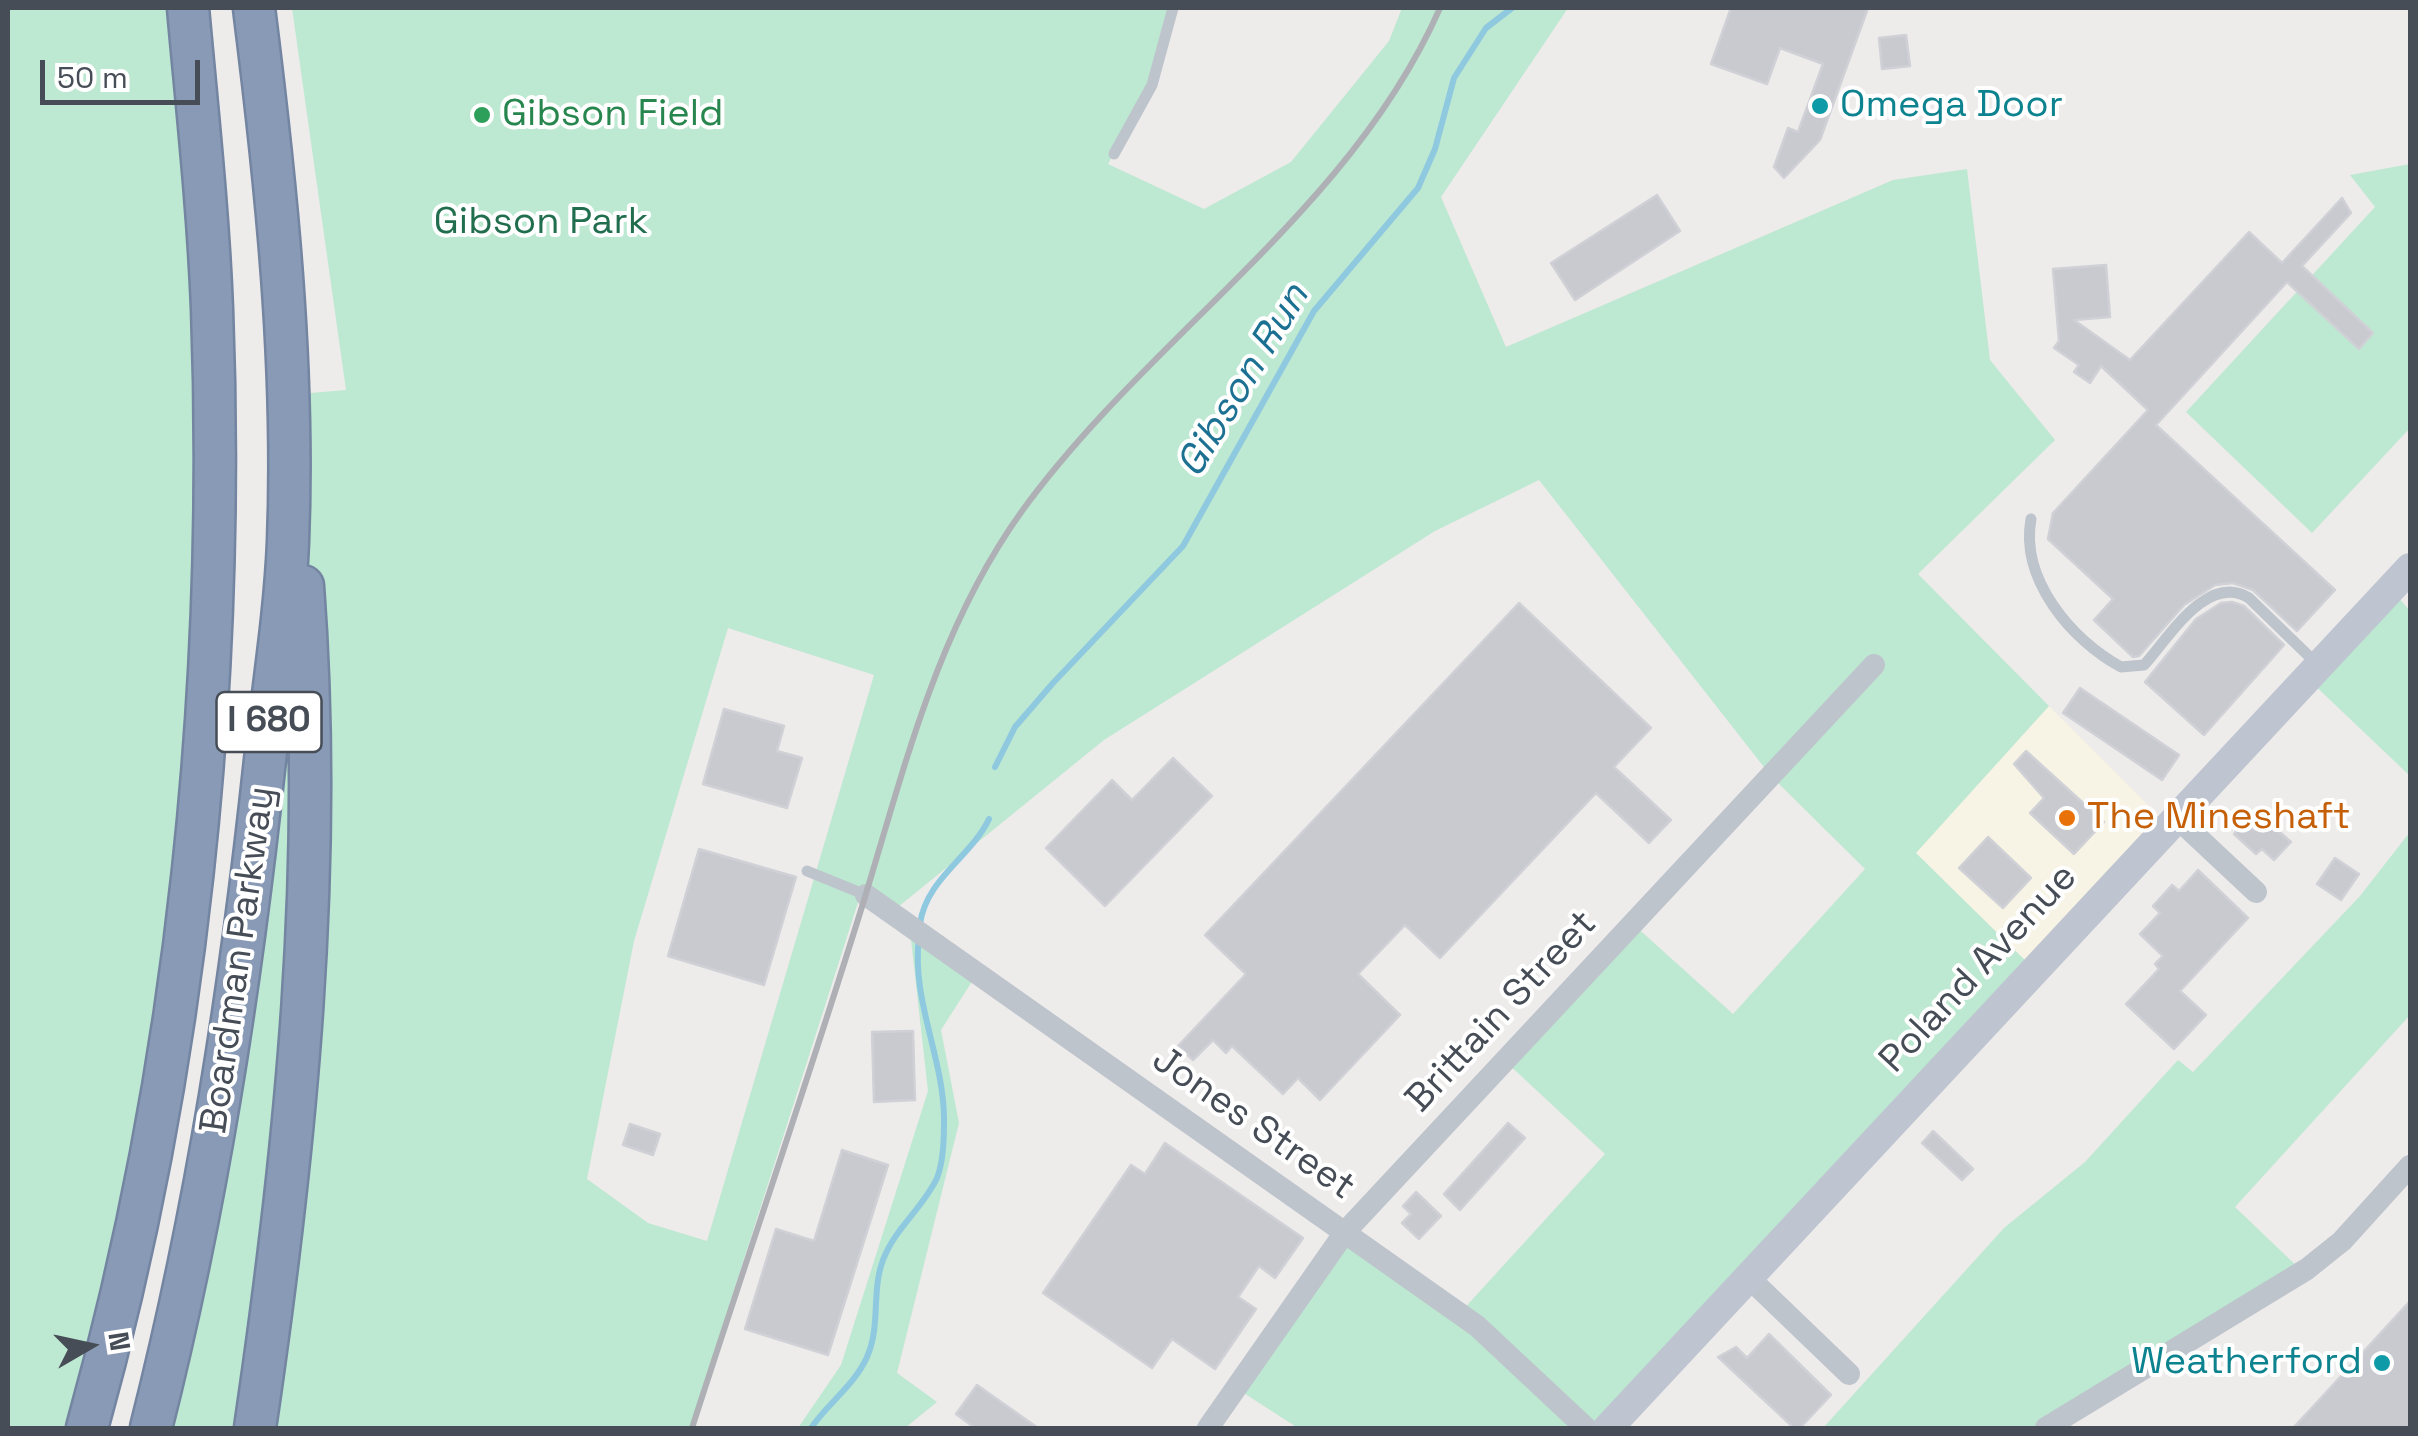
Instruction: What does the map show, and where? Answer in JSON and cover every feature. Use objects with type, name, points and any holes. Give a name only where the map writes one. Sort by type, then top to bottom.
[{"type":"highway","name":"Boardman Parkway","points":[[86,1428],[132,1243],[156,1116],[187,912],[204,749],[214,528],[214,358],[202,142],[188,8]]},
{"type":"highway","name":"Boardman Parkway","points":[[151,1428],[206,1194],[245,953],[288,542],[285,368],[276,216],[254,8]]},
{"type":"highway","points":[[255,1428],[291,1144],[312,836],[304,610],[285,368]]},
{"type":"main road","name":"Poland Avenue","points":[[1608,1428],[2410,568]]},
{"type":"street","name":"Brittain Street","points":[[1208,1428],[1345,1232],[1874,665]]},
{"type":"street","points":[[2177,818],[2256,892]]},
{"type":"street","name":"Jones Street","points":[[866,894],[1477,1326],[1586,1428]]},
{"type":"street","points":[[2046,1428],[2307,1269],[2342,1241],[2410,1166]]},
{"type":"street","points":[[1746,1276],[1849,1374]]},
{"type":"lane","points":[[1114,154],[1152,85],[1173,8]]},
{"type":"lane","points":[[2032,520],[2027,541],[2032,562],[2056,609],[2078,636],[2121,667],[2144,666],[2198,604],[2226,592],[2249,598],[2319,666]]},
{"type":"lane","points":[[807,871],[866,894]]},
{"type":"shaded area","points":[[2049,706],[2169,826],[2034,969],[1915,853]]},
{"type":"green space","points":[[8,8],[188,8],[203,766],[87,1428],[8,1428]]},
{"type":"green space","name":"Gibson Park","points":[[292,8],[1173,8],[1152,85],[1108,164],[1204,209],[1291,162],[1389,41],[1402,8],[1568,8],[1441,197],[1506,347],[1893,180],[1967,169],[1990,360],[2055,440],[1918,574],[2049,706],[1916,853],[2034,969],[1608,1428],[1298,1428],[1236,1388],[1345,1232],[1460,1313],[1605,1154],[1505,1061],[1633,924],[1733,1014],[1865,869],[1771,776],[1539,480],[1435,531],[1104,740],[893,911],[861,893],[690,1428],[151,1428],[205,1194],[287,395],[346,390]],"holes":[[[728,628],[874,675],[707,1241],[648,1223],[587,1179],[634,941]]]},
{"type":"green space","points":[[2410,164],[2410,428],[2312,533],[2186,412],[2375,207],[2350,175]]},
{"type":"green space","points":[[2391,589],[2410,611],[2410,776],[2307,678]]},
{"type":"green space","points":[[2410,832],[2410,1015],[2235,1207],[2303,1272],[2046,1428],[1823,1428],[2004,1228],[2085,1162],[2178,1060],[2193,1072],[2360,896]]},
{"type":"green space","points":[[909,922],[978,972],[941,1030],[959,1123],[897,1373],[937,1402],[905,1428],[798,1428],[841,1365],[928,1091]]},
{"type":"building","name":"Omega Door","points":[[1731,8],[1868,8],[1820,140],[1784,178],[1774,167],[1788,128],[1798,132],[1823,64],[1780,48],[1767,84],[1711,64]]},
{"type":"building","points":[[1906,35],[1910,66],[1882,69],[1879,38]]},
{"type":"building","points":[[1657,195],[1680,231],[1575,300],[1551,263]]},
{"type":"building","points":[[2342,198],[2351,213],[2302,266],[2373,333],[2359,349],[2287,282],[2156,425],[2335,590],[2297,631],[2253,590],[2233,583],[2215,585],[2184,605],[2139,656],[2133,657],[2094,620],[2113,599],[2048,539],[2053,513],[2148,410],[2101,366],[2090,383],[2074,372],[2079,365],[2054,348],[2059,341],[2053,269],[2106,265],[2110,317],[2074,320],[2130,360],[2249,232],[2282,263]]},
{"type":"building","points":[[1519,603],[1651,728],[1614,767],[1671,820],[1649,843],[1596,793],[1440,958],[1405,925],[1358,974],[1400,1015],[1320,1100],[1298,1078],[1283,1094],[1232,1046],[1226,1053],[1213,1040],[1193,1060],[1178,1046],[1246,974],[1205,935]]},
{"type":"building","points":[[2221,603],[2244,606],[2284,645],[2204,735],[2145,682],[2196,619]]},
{"type":"building","points":[[2080,688],[2179,755],[2162,780],[2063,713]]},
{"type":"building","points":[[724,709],[784,726],[777,751],[802,758],[787,808],[703,784]]},
{"type":"building","name":"The Mineshaft","points":[[2026,751],[2104,822],[2074,854],[2030,813],[2044,798],[2014,764]]},
{"type":"building","points":[[1173,758],[1212,796],[1105,906],[1046,848],[1112,780],[1132,800]]},
{"type":"building","points":[[2265,819],[2291,842],[2274,860],[2262,849],[2256,854],[2234,834],[2245,821],[2254,830]]},
{"type":"building","points":[[1988,837],[2031,878],[2003,908],[1959,868]]},
{"type":"building","points":[[699,849],[796,877],[764,985],[668,956]]},
{"type":"building","points":[[2335,858],[2359,874],[2341,900],[2317,884]]},
{"type":"building","points":[[2198,870],[2248,918],[2180,991],[2206,1015],[2174,1049],[2126,1004],[2159,969],[2155,964],[2163,956],[2140,934],[2160,913],[2153,906],[2172,885],[2179,891]]},
{"type":"building","points":[[913,1031],[915,1100],[874,1102],[872,1032]]},
{"type":"building","points":[[1508,1123],[1525,1138],[1460,1210],[1444,1194]]},
{"type":"building","points":[[630,1124],[660,1134],[653,1155],[623,1145]]},
{"type":"building","points":[[1933,1131],[1973,1169],[1962,1180],[1922,1143]]},
{"type":"building","points":[[1165,1143],[1303,1238],[1275,1278],[1259,1266],[1238,1297],[1256,1309],[1215,1369],[1172,1339],[1152,1368],[1043,1293],[1131,1165],[1145,1174]]},
{"type":"building","points":[[842,1150],[888,1165],[828,1355],[745,1329],[776,1229],[814,1241]]},
{"type":"building","points":[[1416,1192],[1441,1216],[1419,1239],[1402,1223],[1411,1214],[1403,1206]]},
{"type":"building","name":"Weatherford","points":[[2410,1301],[2410,1428],[2293,1428],[2320,1399]]},
{"type":"building","points":[[1769,1334],[1831,1395],[1800,1428],[1794,1428],[1718,1357],[1736,1347],[1747,1358]]},
{"type":"building","points":[[977,1385],[1038,1428],[975,1428],[956,1414]]},
{"type":"waterway","name":"Gibson Run","points":[[995,767],[1015,727],[1183,546],[1314,311],[1418,188],[1435,149],[1454,78],[1486,28],[1512,8]]},
{"type":"waterway","name":"Gibson Run","points":[[920,924],[931,894],[989,819]]},
{"type":"waterway","name":"Gibson Run","points":[[811,1428],[867,1357],[874,1333],[877,1284],[883,1260],[931,1189],[941,1164],[942,1094],[919,983],[919,937]]},
{"type":"railway","points":[[692,1428],[927,697],[968,602],[1022,511],[1073,447],[1246,270],[1355,147],[1402,81],[1440,8]]},
{"type":"place","name":"Omega Door","points":[[1820,106]]},
{"type":"place","name":"Gibson Field","points":[[482,115]]},
{"type":"place","name":"The Mineshaft","points":[[2067,818]]},
{"type":"place","name":"Weatherford","points":[[2382,1363]]}]
